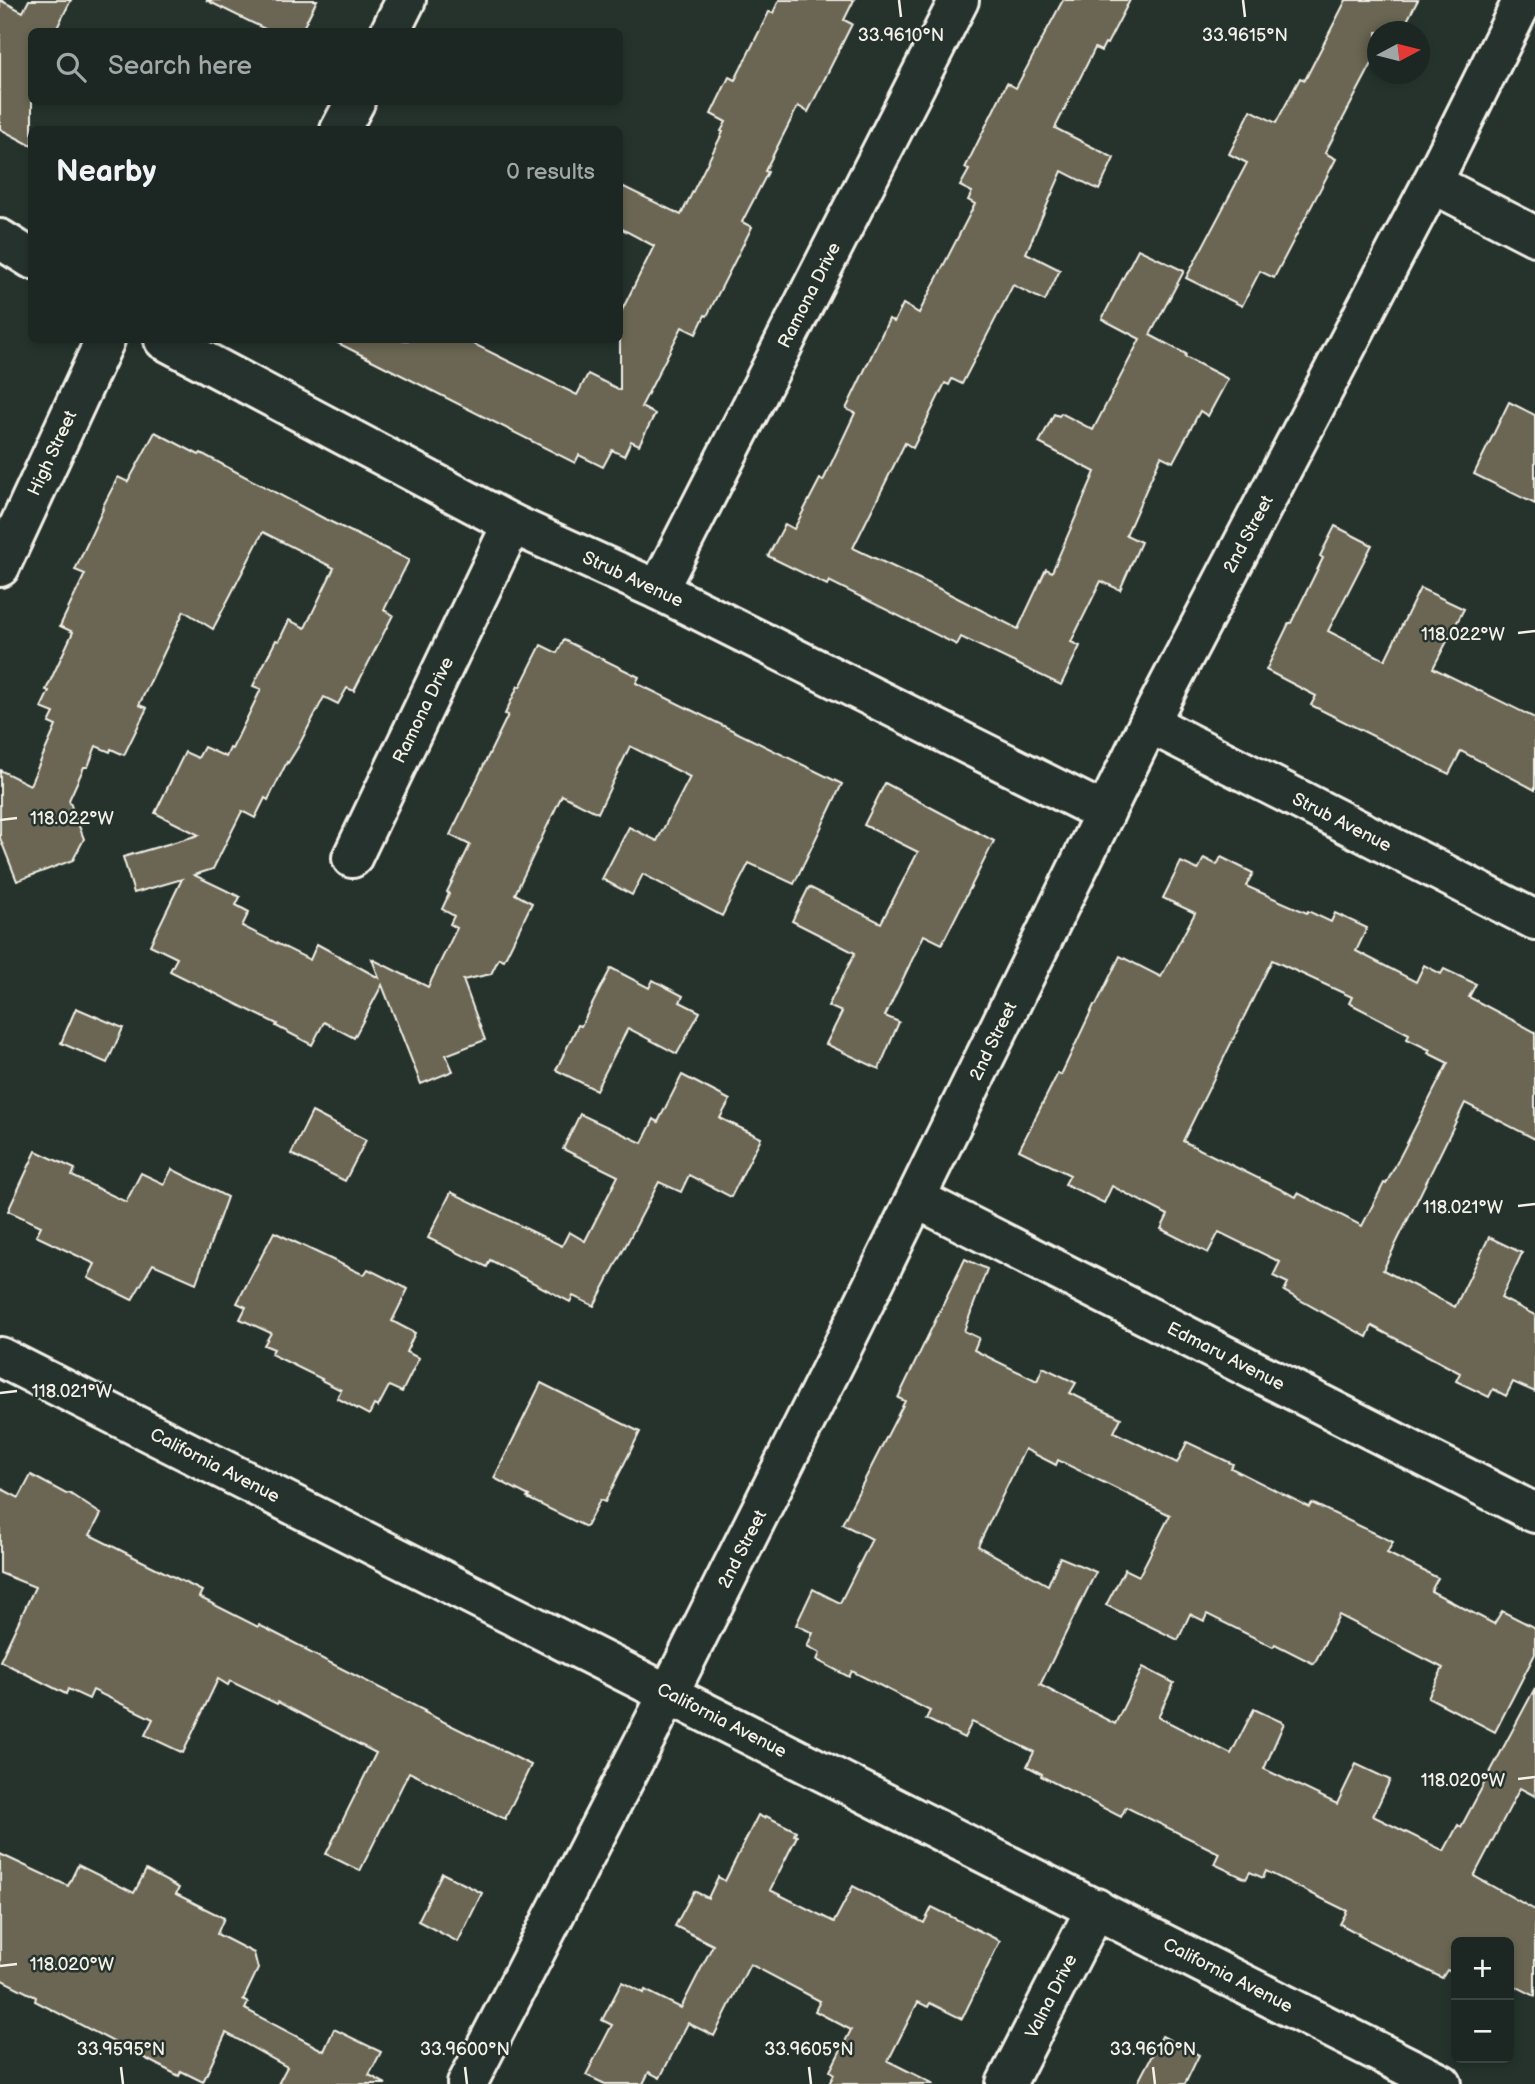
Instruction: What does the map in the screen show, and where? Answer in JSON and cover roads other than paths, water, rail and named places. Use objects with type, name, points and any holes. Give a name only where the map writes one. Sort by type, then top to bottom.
[{"type":"street","points":[[392,28],[406,0]]},
{"type":"street","name":"Ramona Drive","points":[[658,590],[959,0]]},
{"type":"street","name":"2nd Street","points":[[467,2084],[669,1693],[917,1199],[1149,723],[1432,183],[1523,0]]},
{"type":"street","points":[[342,126],[353,105]]},
{"type":"street","points":[[1432,183],[1535,236]]},
{"type":"street","points":[[0,239],[28,256]]},
{"type":"street","name":"High Street","points":[[0,567],[103,343]]},
{"type":"street","name":"Strub Avenue","points":[[177,343],[226,354],[512,524],[658,590],[1105,813]]},
{"type":"street","name":"Ramona Drive","points":[[352,858],[512,524]]},
{"type":"street","name":"Strub Avenue","points":[[1149,723],[1535,920]]},
{"type":"street","name":"Edmaru Avenue","points":[[917,1199],[1535,1513]]},
{"type":"street","name":"California Avenue","points":[[0,1357],[1442,2084]]},
{"type":"street","name":"Valna Drive","points":[[1006,2084],[1096,1908]]}]
